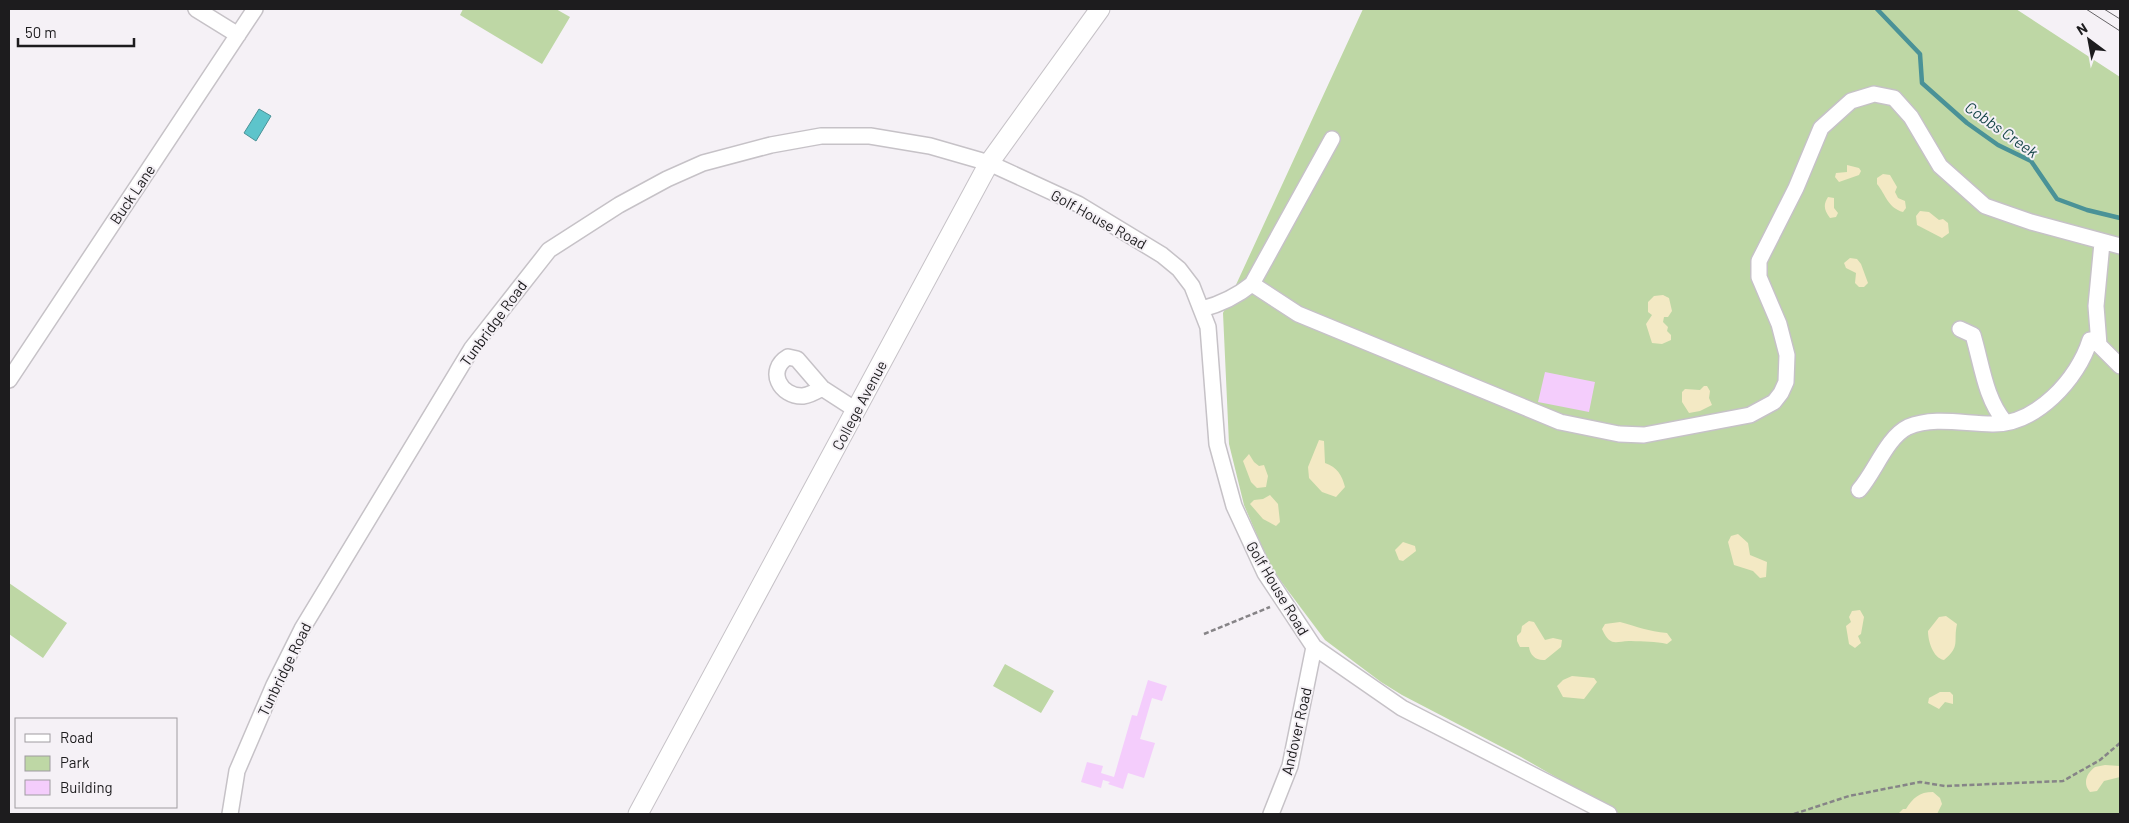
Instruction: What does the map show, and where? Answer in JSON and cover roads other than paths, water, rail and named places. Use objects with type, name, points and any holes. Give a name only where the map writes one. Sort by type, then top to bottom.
[{"type":"main road","name":"College Avenue","points":[[638,814],[989,163],[1100,9]]},
{"type":"street","points":[[196,9],[238,36]]},
{"type":"street","name":"Buck Lane","points":[[9,380],[255,9]]},
{"type":"street","points":[[1252,284],[1298,314],[1560,422],[1619,434],[1644,435],[1750,415],[1774,402],[1781,392],[1786,382],[1787,355],[1779,324],[1761,284],[1759,261],[1796,188],[1821,128],[1851,101],[1874,94],[1894,98],[1911,117],[1940,166],[1985,206],[2030,222],[2102,243],[2120,246]]},
{"type":"street","name":"Tunbridge Road","points":[[230,814],[237,771],[274,685],[302,629],[472,348],[549,250],[574,232],[666,179],[703,163],[807,138],[870,136],[930,146],[989,163]]},
{"type":"street","points":[[1202,309],[1229,300],[1252,284],[1332,139]]},
{"type":"street","name":"Golf House Road","points":[[989,163],[1078,204],[1151,248],[1179,270],[1192,286],[1208,327],[1218,444],[1225,479],[1249,540],[1283,602],[1314,647],[1402,708],[1609,814]]},
{"type":"street","points":[[2099,345],[2096,306],[2102,243]]},
{"type":"street","points":[[1960,329],[1972,335],[1994,409],[2005,422]]},
{"type":"street","points":[[1859,490],[1897,434],[1909,427],[1932,422],[1993,424],[2020,420],[2057,393],[2073,374],[2087,351],[2090,340],[2099,345],[2120,366]]},
{"type":"street","points":[[822,388],[856,410]]},
{"type":"street","name":"Andover Road","points":[[1271,814],[1290,766],[1314,647]]},
{"type":"water","points":[[259,109],[271,116],[256,141],[244,133]]},
{"type":"waterway","name":"Cobbs Creek","points":[[1877,9],[1920,54],[1922,83],[1967,123],[1998,145],[2031,161],[2057,199],[2087,210],[2120,218]]},
{"type":"tram line","points":[[2086,9],[2120,31]]},
{"type":"tram line","points":[[2104,9],[2120,19]]}]
